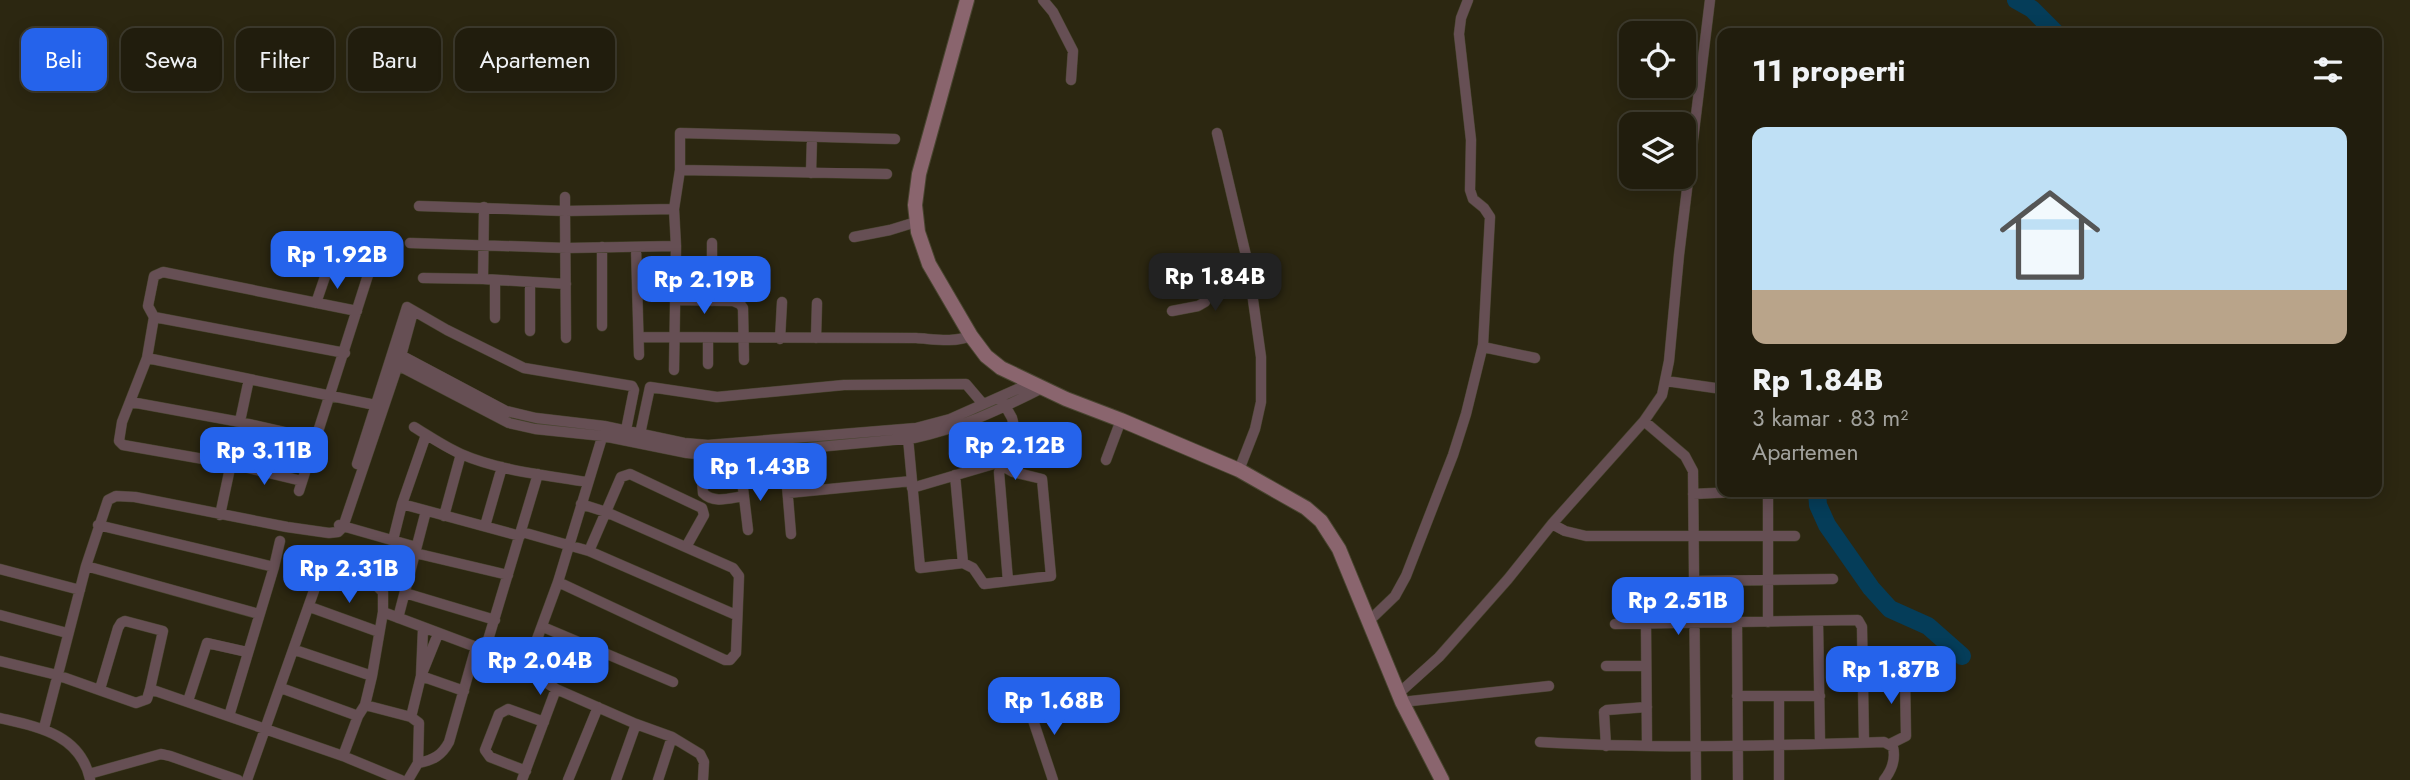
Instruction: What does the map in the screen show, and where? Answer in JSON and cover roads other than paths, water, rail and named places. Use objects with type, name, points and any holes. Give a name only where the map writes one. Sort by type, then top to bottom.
[{"type":"street","points":[[967,0],[919,174],[911,224],[967,338],[993,363],[1121,423],[1239,470],[1306,508],[1321,521],[1339,549],[1400,698],[1442,780]]},
{"type":"street","points":[[1370,620],[1395,596],[1406,576],[1453,454],[1483,347],[1490,217],[1473,199],[1470,190],[1471,140],[1460,34],[1461,18],[1468,0]]},
{"type":"street","points":[[1400,698],[1508,579],[1552,524],[1644,421],[1662,395],[1666,381],[1710,0]]},
{"type":"street","points":[[1046,1],[1073,51],[1071,79]]},
{"type":"street","points":[[674,370],[674,209],[680,170],[680,133],[895,139]]},
{"type":"street","points":[[1217,133],[1241,227],[1252,284],[1261,357],[1261,402],[1255,429],[1239,470]]},
{"type":"street","points":[[811,173],[813,137]]},
{"type":"street","points":[[680,170],[887,174]]},
{"type":"street","points":[[565,197],[566,338]]},
{"type":"street","points":[[419,206],[565,211],[674,209]]},
{"type":"street","points":[[484,207],[482,244],[495,318]]},
{"type":"street","points":[[854,237],[911,224]]},
{"type":"street","points":[[410,243],[567,248],[676,246]]},
{"type":"street","points":[[712,243],[712,301]]},
{"type":"street","points":[[602,247],[602,326]]},
{"type":"street","points":[[636,247],[639,355]]},
{"type":"street","points":[[316,303],[328,268]]},
{"type":"street","points":[[357,311],[159,272],[155,276],[148,306],[154,317],[147,358],[119,435],[119,442],[123,445],[232,464],[301,486],[345,353],[369,272]]},
{"type":"street","points":[[424,278],[566,284]]},
{"type":"street","points":[[530,282],[530,331]]},
{"type":"street","points":[[1172,311],[1198,306],[1217,288],[1252,284]]},
{"type":"street","points":[[675,300],[740,304],[743,308],[744,360]]},
{"type":"street","points":[[780,339],[782,302]]},
{"type":"street","points":[[816,338],[817,303]]},
{"type":"street","points":[[44,728],[67,633],[98,525],[108,500],[120,495],[329,533],[339,527],[395,358],[407,307],[524,368],[632,386],[634,390],[625,436]]},
{"type":"street","points":[[154,317],[345,353]]},
{"type":"street","points":[[639,337],[967,338]]},
{"type":"street","points":[[708,338],[708,364]]},
{"type":"street","points":[[1483,347],[1535,358]]},
{"type":"street","points":[[147,358],[380,406]]},
{"type":"street","points":[[395,358],[509,423],[535,429],[603,431],[700,454],[730,455],[938,433],[959,426],[1002,401],[1037,385]]},
{"type":"street","points":[[220,514],[249,379]]},
{"type":"street","points":[[1666,381],[1717,388]]},
{"type":"street","points":[[640,434],[650,387],[717,397],[844,385],[966,384],[983,404]]},
{"type":"street","points":[[625,436],[640,434],[684,443],[727,444],[916,428],[950,419],[983,404],[1002,401]]},
{"type":"street","points":[[1002,401],[1014,426],[1011,458],[999,472],[1008,581]]},
{"type":"street","points":[[131,402],[315,439]]},
{"type":"street","points":[[1644,421],[1677,448],[1690,463],[1693,471],[1696,780]]},
{"type":"street","points":[[1106,460],[1121,423]]},
{"type":"street","points":[[414,427],[461,454],[502,467],[587,482]]},
{"type":"street","points":[[526,670],[558,582],[603,431]]},
{"type":"street","points":[[393,540],[402,504],[426,435]]},
{"type":"street","points":[[788,493],[912,484],[997,463],[1013,472],[1042,479],[1051,576],[984,584],[974,568],[963,563],[920,568],[912,484],[908,438]]},
{"type":"street","points":[[784,450],[792,534]]},
{"type":"street","points":[[444,516],[461,454]]},
{"type":"street","points":[[700,454],[703,493],[706,497],[713,500],[744,496]]},
{"type":"street","points":[[485,526],[502,467]]},
{"type":"street","points":[[418,763],[443,753],[449,742],[480,648],[495,620],[538,474]]},
{"type":"street","points":[[589,551],[621,477],[630,474],[702,508],[704,516],[687,547]]},
{"type":"street","points":[[955,475],[963,563]]},
{"type":"street","points":[[742,480],[748,530]]},
{"type":"street","points":[[1693,494],[1717,493]]},
{"type":"street","points":[[1768,497],[1768,622]]},
{"type":"street","points":[[558,582],[724,660],[730,660],[736,653],[737,572],[687,547],[581,503]]},
{"type":"street","points":[[402,504],[589,551],[736,615]]},
{"type":"street","points":[[398,618],[426,511]]},
{"type":"street","points":[[1552,524],[1565,531],[1586,536],[1795,536]]},
{"type":"street","points":[[98,525],[274,566]]},
{"type":"street","points":[[339,527],[393,540],[415,550],[508,575]]},
{"type":"street","points":[[229,716],[280,541]]},
{"type":"street","points":[[86,566],[259,614]]},
{"type":"street","points":[[247,780],[322,568],[380,587],[383,592],[383,612],[365,705],[343,756]]},
{"type":"street","points":[[0,569],[80,590]]},
{"type":"street","points":[[1693,582],[1833,579]]},
{"type":"street","points":[[405,593],[495,620]]},
{"type":"street","points":[[310,607],[379,632]]},
{"type":"street","points":[[383,612],[480,648],[526,670],[556,689],[672,737],[700,754],[704,762],[703,780]]},
{"type":"street","points":[[0,615],[67,633]]},
{"type":"street","points":[[1615,624],[1855,618],[1861,624],[1864,742]]},
{"type":"street","points":[[0,661],[57,675],[136,703],[148,699],[163,631],[125,621],[121,624],[100,690]]},
{"type":"street","points":[[1818,621],[1820,743]]},
{"type":"street","points":[[1737,622],[1738,780]]},
{"type":"street","points":[[1646,624],[1647,745]]},
{"type":"street","points":[[543,627],[673,682]]},
{"type":"street","points":[[421,676],[423,629]]},
{"type":"street","points":[[411,717],[421,676],[438,634]]},
{"type":"street","points":[[188,701],[207,643],[247,652]]},
{"type":"street","points":[[295,650],[372,676]]},
{"type":"street","points":[[1606,666],[1646,666]]},
{"type":"street","points":[[421,676],[464,691]]},
{"type":"street","points":[[1890,744],[1906,736],[1905,679]]},
{"type":"street","points":[[1400,698],[1549,686]]},
{"type":"street","points":[[281,688],[358,716]]},
{"type":"street","points":[[150,689],[343,756],[401,780]]},
{"type":"street","points":[[544,722],[508,709],[504,710],[499,714],[485,750],[490,757],[524,775],[544,722],[556,689]]},
{"type":"street","points":[[1737,696],[1820,696]]},
{"type":"street","points":[[1779,696],[1779,780]]},
{"type":"street","points":[[1027,702],[1053,780]]},
{"type":"street","points":[[365,705],[411,717],[419,723],[418,763],[408,780]]},
{"type":"street","points":[[568,780],[598,707]]},
{"type":"street","points":[[1606,746],[1606,710],[1647,707]]},
{"type":"street","points":[[0,718],[44,728],[56,734],[82,759],[90,777],[161,754],[238,780]]},
{"type":"street","points":[[616,780],[636,724]]},
{"type":"street","points":[[658,780],[672,737]]},
{"type":"street","points":[[1540,742],[1606,746],[1694,746],[1884,742],[1890,744],[1894,751],[1894,762],[1884,780]]},
{"type":"waterway","points":[[2016,0],[2032,9],[2051,28]]},
{"type":"waterway","points":[[1817,497],[1827,525],[1871,588],[1890,609],[1928,626],[1962,656]]}]
